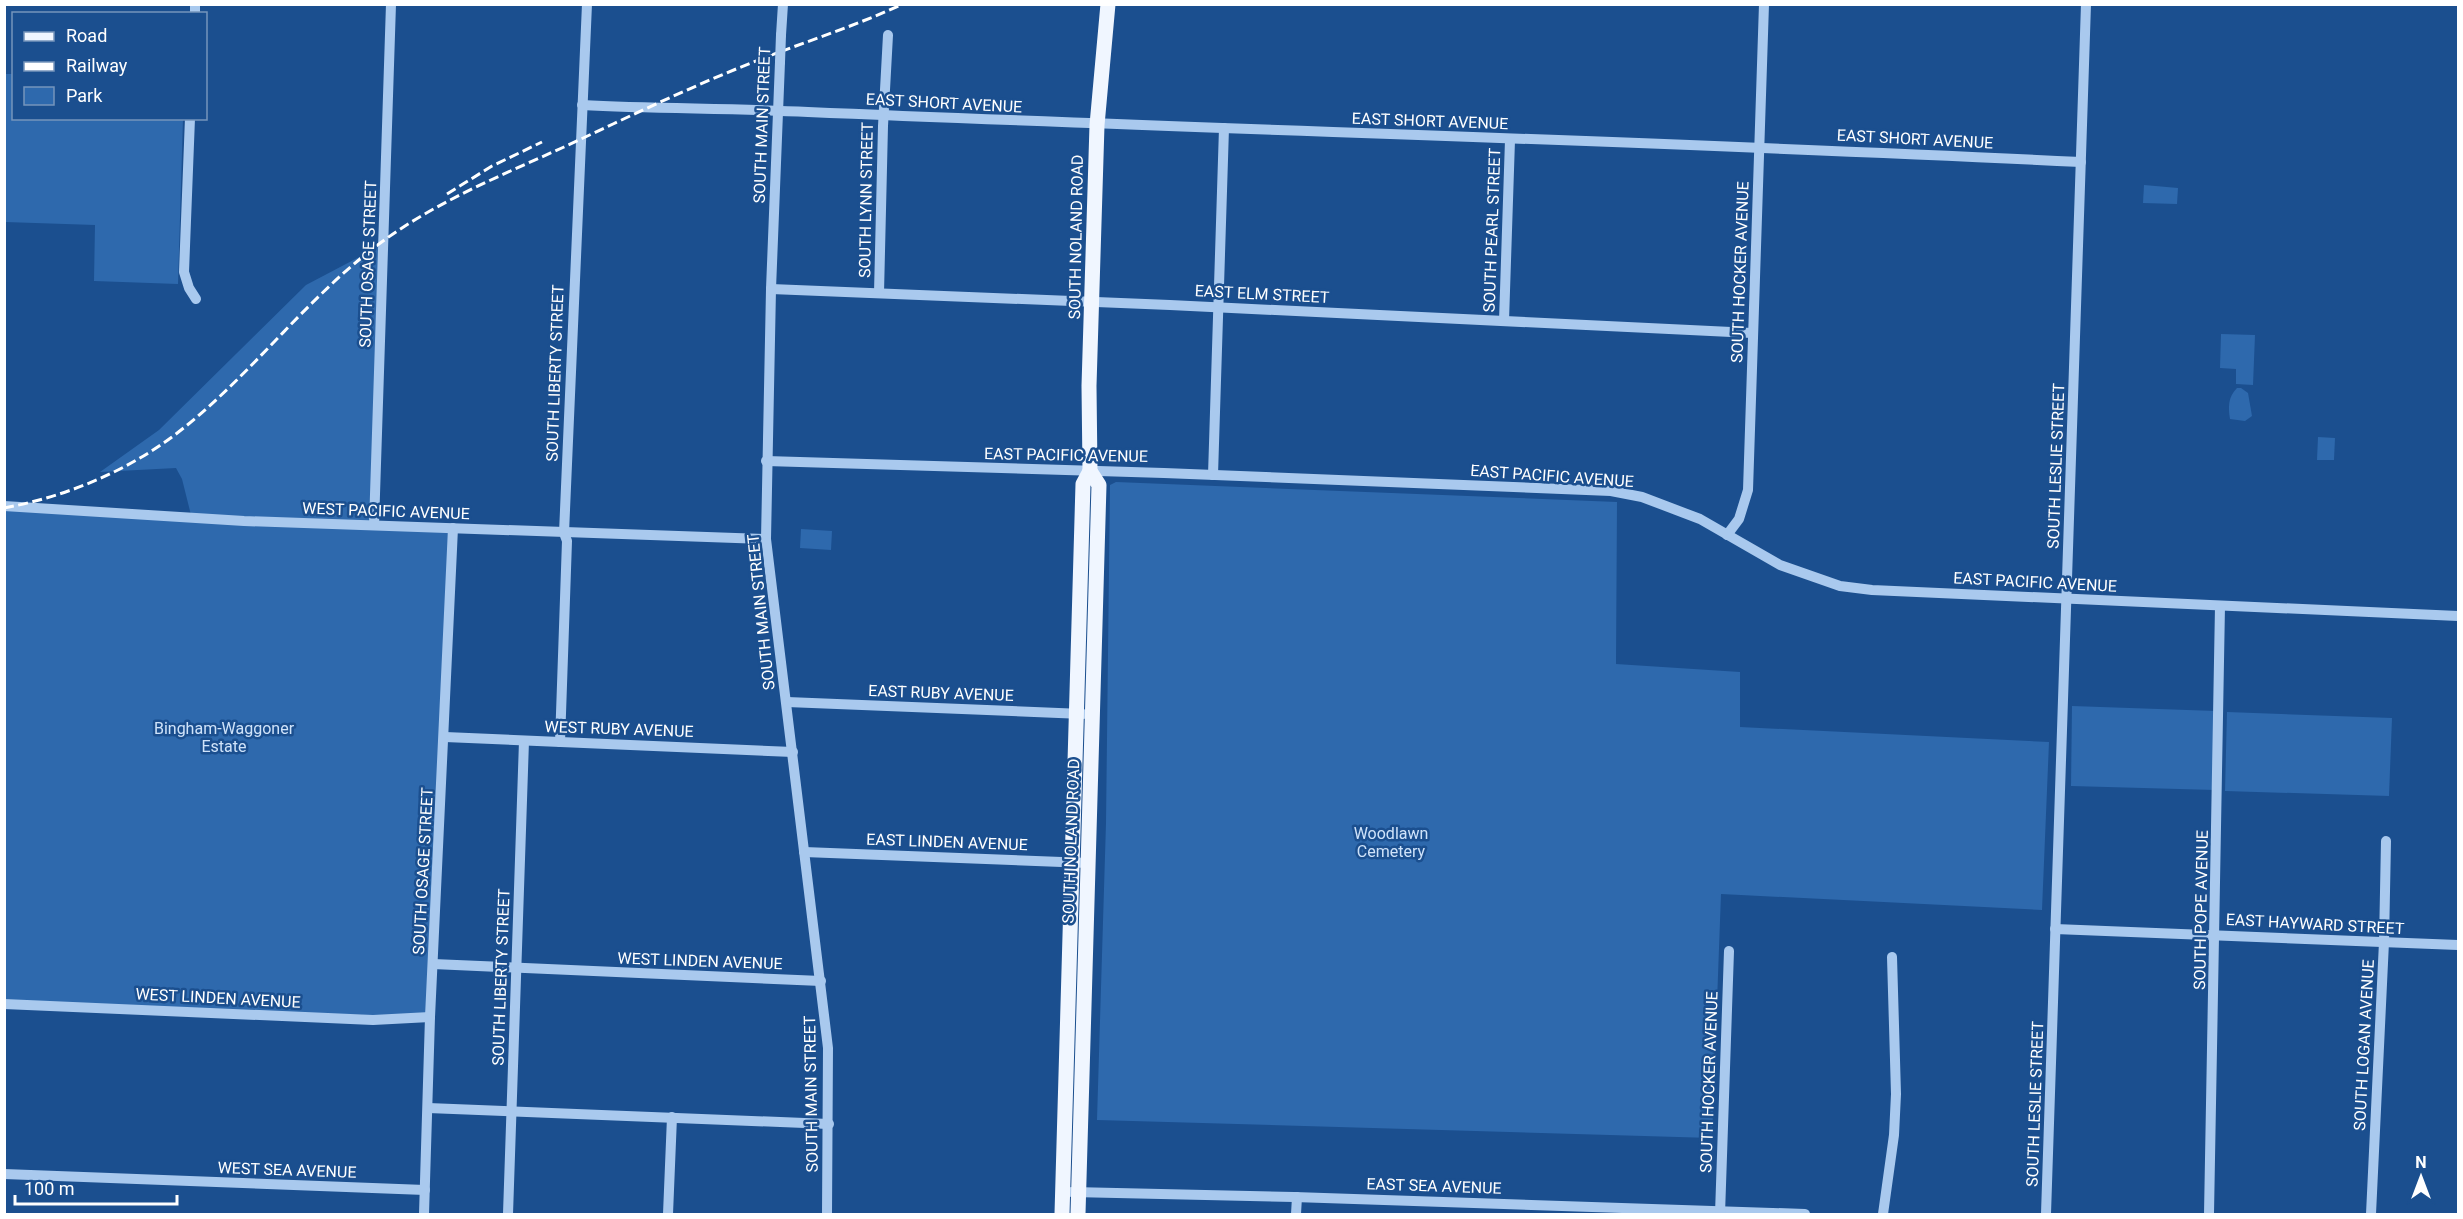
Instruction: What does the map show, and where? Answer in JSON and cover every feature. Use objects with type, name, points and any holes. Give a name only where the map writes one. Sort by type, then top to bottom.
[{"type":"main road","name":"SOUTH NOLAND ROAD","points":[[1062,1215],[1083,484],[1090,471],[1089,386],[1097,125],[1108,4]]},
{"type":"main road","name":"SOUTH NOLAND ROAD","points":[[1078,1215],[1099,485],[1090,471]]},
{"type":"street","name":"SOUTH OSAGE STREET","points":[[374,525],[391,4]]},
{"type":"street","name":"SOUTH LIBERTY STREET","points":[[560,742],[567,541],[564,533],[587,4]]},
{"type":"street","name":"SOUTH MAIN STREET","points":[[783,4],[771,289],[766,539],[828,1048],[827,1215]]},
{"type":"street","name":"SOUTH HOCKER AVENUE","points":[[1727,535],[1739,519],[1748,490],[1764,4]]},
{"type":"street","name":"SOUTH LESLIE STREET","points":[[2046,1215],[2086,4]]},
{"type":"street","name":"SOUTH LYNN STREET","points":[[879,293],[883,115],[888,35]]},
{"type":"street","name":"EAST SHORT AVENUE","points":[[582,105],[778,110],[1097,125],[1759,148],[2081,162]]},
{"type":"street","points":[[190,120],[184,272],[189,288],[196,299]]},
{"type":"street","points":[[1213,475],[1224,128]]},
{"type":"street","name":"SOUTH PEARL STREET","points":[[1504,321],[1510,140]]},
{"type":"street","name":"EAST ELM STREET","points":[[771,289],[1218,307],[1752,333]]},
{"type":"street","name":"EAST PACIFIC AVENUE","points":[[766,461],[1213,475],[1611,492],[1642,497],[1700,519],[1780,566],[1840,586],[1872,590],[2458,616]]},
{"type":"street","name":"WEST PACIFIC AVENUE","points":[[4,506],[244,521],[766,539]]},
{"type":"street","name":"SOUTH OSAGE STREET","points":[[424,1215],[430,1017],[453,528]]},
{"type":"street","name":"SOUTH POPE AVENUE","points":[[2209,1215],[2216,934],[2220,606]]},
{"type":"street","name":"EAST RUBY AVENUE","points":[[786,702],[1094,714]]},
{"type":"street","name":"WEST RUBY AVENUE","points":[[445,736],[792,752]]},
{"type":"street","name":"SOUTH LIBERTY STREET","points":[[508,1215],[524,741]]},
{"type":"street","name":"SOUTH LOGAN AVENUE","points":[[2371,1215],[2384,942],[2386,841]]},
{"type":"street","name":"EAST LINDEN AVENUE","points":[[804,852],[1088,863]]},
{"type":"street","name":"EAST HAYWARD STREET","points":[[2055,929],[2458,945]]},
{"type":"street","name":"SOUTH HOCKER AVENUE","points":[[1720,1213],[1729,951]]},
{"type":"street","points":[[1883,1215],[1894,1135],[1896,1094],[1892,957]]},
{"type":"street","name":"WEST LINDEN AVENUE","points":[[433,964],[821,981]]},
{"type":"street","name":"WEST LINDEN AVENUE","points":[[4,1004],[373,1020],[430,1017]]},
{"type":"street","points":[[428,1108],[829,1124]]},
{"type":"street","points":[[668,1215],[672,1118]]},
{"type":"street","name":"WEST SEA AVENUE","points":[[4,1174],[425,1190]]},
{"type":"street","name":"EAST SEA AVENUE","points":[[1063,1192],[1297,1197],[1510,1209],[1805,1215]]},
{"type":"street","points":[[1296,1215],[1297,1197]]},
{"type":"green space","points":[[5,74],[12,74],[12,120],[183,120],[178,284],[94,281],[95,225],[5,222]]},
{"type":"green space","points":[[2144,185],[2178,188],[2177,204],[2143,203]]},
{"type":"green space","name":"Bingham-Waggoner Estate","points":[[385,241],[374,524],[453,528],[430,1017],[5,1004],[4,506],[191,515],[182,479],[176,468],[100,472],[159,430],[306,285]]},
{"type":"green space","points":[[2221,334],[2255,335],[2253,385],[2236,384],[2236,369],[2220,368]]},
{"type":"green space","points":[[2237,388],[2248,393],[2252,416],[2245,421],[2230,419],[2229,402]]},
{"type":"green space","points":[[2318,437],[2335,438],[2334,460],[2317,460]]},
{"type":"green space","name":"Woodlawn Cemetery","points":[[1116,482],[1617,502],[1616,664],[1740,672],[1740,727],[2049,742],[2042,910],[1721,894],[1712,1138],[1097,1120],[1106,823],[1110,485]]},
{"type":"green space","points":[[801,529],[832,531],[831,550],[800,548]]},
{"type":"green space","points":[[2072,706],[2216,711],[2215,790],[2071,786]]},
{"type":"green space","points":[[2227,712],[2392,718],[2389,796],[2225,791]]},
{"type":"railway","points":[[4,508],[49,497],[92,482],[134,462],[172,437],[231,385],[342,274],[373,249],[424,214],[483,184],[704,83],[903,4]]},
{"type":"railway","points":[[447,194],[492,166],[542,142]]}]
